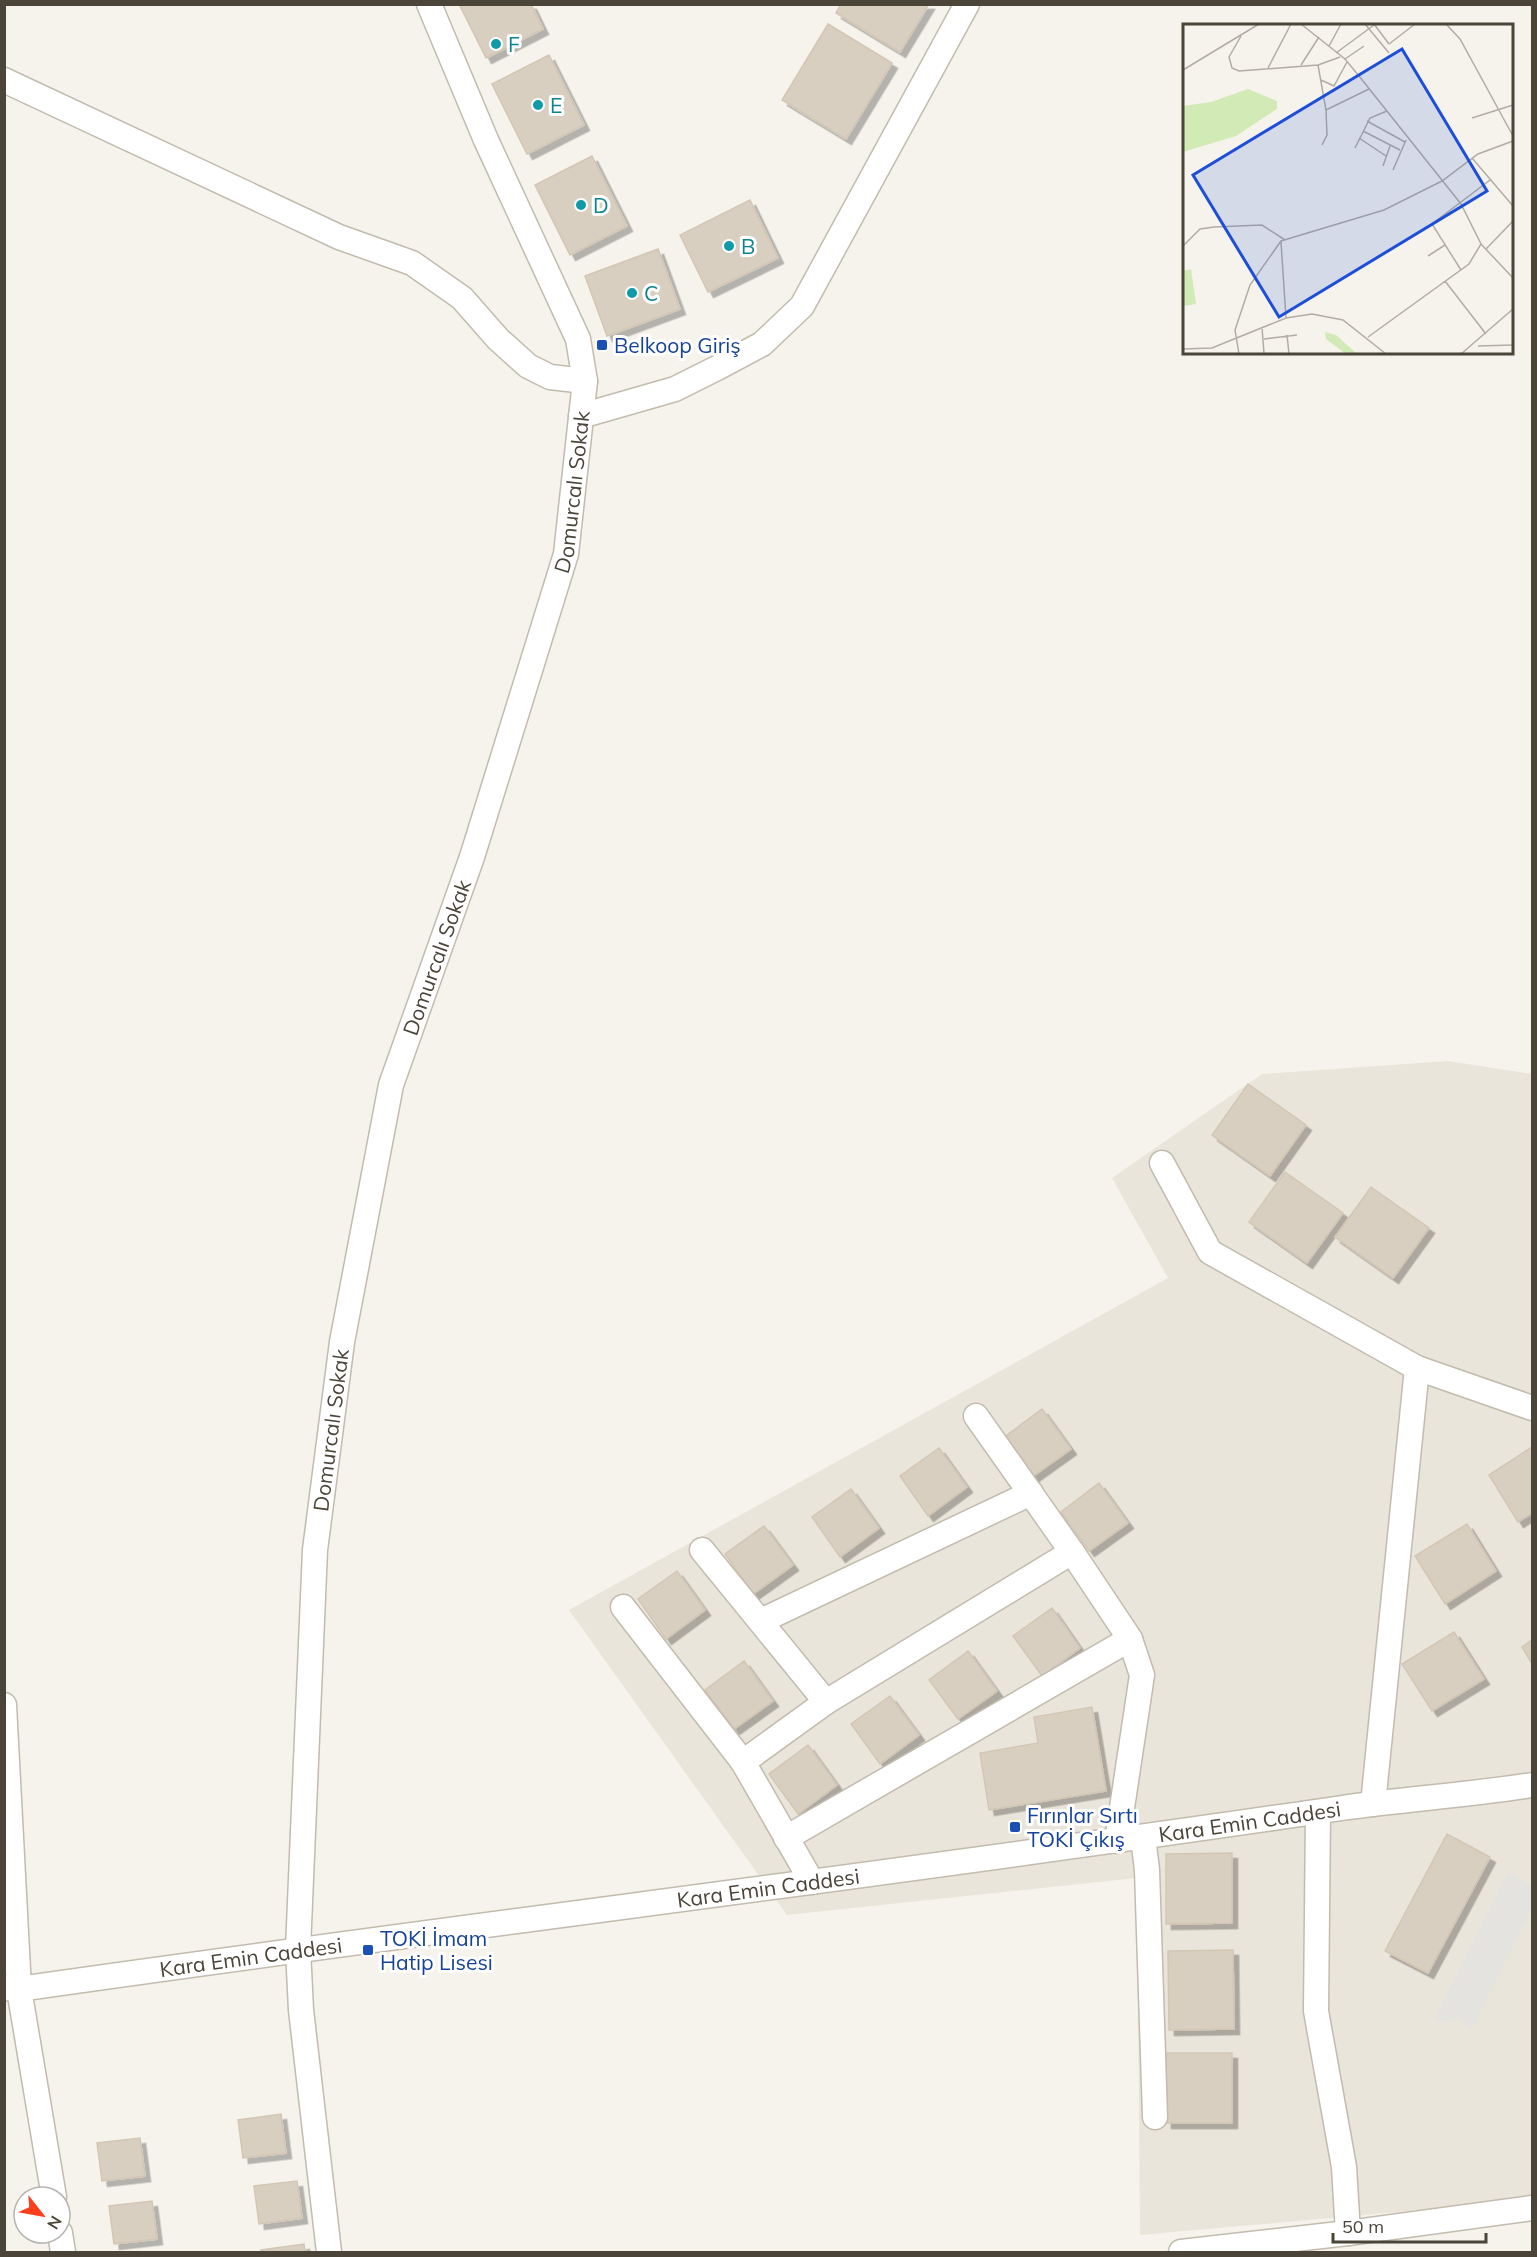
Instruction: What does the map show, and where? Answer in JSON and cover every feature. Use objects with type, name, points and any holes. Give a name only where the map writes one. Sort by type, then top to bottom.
[{"type":"street","name":"Domurcalı Sokak","points":[[329,2253],[301,2010],[298,1949],[315,1550],[342,1342],[391,1084],[472,857],[566,554],[585,381],[578,339],[486,140],[429,4]]},
{"type":"street","points":[[581,416],[675,388],[707,373],[762,344],[802,306],[968,4]]},
{"type":"street","points":[[4,80],[339,237],[412,263],[462,298],[498,339],[528,366],[550,376],[585,381]]},
{"type":"street","points":[[1162,1162],[1210,1252],[1417,1368],[1533,1408]]},
{"type":"street","points":[[1373,1804],[1417,1368]]},
{"type":"street","points":[[976,1416],[1130,1639],[1142,1675],[1118,1841]]},
{"type":"street","points":[[761,1621],[1031,1493]]},
{"type":"street","points":[[702,1550],[826,1702]]},
{"type":"street","points":[[743,1761],[826,1702],[1072,1552]]},
{"type":"street","points":[[623,1607],[743,1761],[812,1882]]},
{"type":"street","points":[[786,1838],[1130,1639]]},
{"type":"street","points":[[4,1705],[12,1989],[52,2185]]},
{"type":"street","name":"Kara Emin Caddesi","points":[[12,1989],[1118,1841],[1373,1804],[1533,1785]]},
{"type":"street","points":[[1318,1812],[1316,2011],[1344,2167],[1348,2233]]},
{"type":"street","points":[[1143,1837],[1147,1870],[1155,2117]]},
{"type":"street","points":[[1181,2253],[1298,2245],[1348,2233],[1533,2208]]},
{"type":"shaded area","points":[[1448,1061],[1532,1074],[1532,2200],[1140,2235],[1137,1878],[787,1915],[569,1610],[1168,1278],[1112,1178],[1262,1074]]},
{"type":"shaded area","points":[[1508,1872],[1532,1886],[1532,1910],[1472,2028],[1453,2018],[1448,2023],[1438,2022],[1435,2019],[1436,2015]]},
{"type":"building","name":"F","points":[[459,4],[531,4],[543,29],[486,58]]},
{"type":"building","points":[[841,4],[929,4],[900,52],[836,13]]},
{"type":"building","points":[[828,24],[892,63],[846,139],[782,100]]},
{"type":"building","name":"E","points":[[549,55],[584,125],[527,154],[492,84]]},
{"type":"building","name":"D","points":[[592,156],[627,226],[570,255],[535,185]]},
{"type":"building","name":"B","points":[[750,200],[778,258],[708,292],[680,235]]},
{"type":"building","name":"C","points":[[658,249],[680,309],[607,336],[585,276]]},
{"type":"building","points":[[1248,1084],[1306,1125],[1270,1176],[1212,1135]]},
{"type":"building","points":[[1285,1172],[1343,1213],[1307,1263],[1249,1222]]},
{"type":"building","points":[[1371,1187],[1429,1228],[1393,1278],[1335,1237]]},
{"type":"building","points":[[1042,1409],[1071,1449],[1032,1477],[1003,1438]]},
{"type":"building","points":[[1532,1447],[1532,1513],[1518,1522],[1489,1475]]},
{"type":"building","points":[[939,1448],[967,1487],[928,1516],[900,1476]]},
{"type":"building","points":[[1099,1483],[1128,1523],[1089,1551],[1061,1512]]},
{"type":"building","points":[[851,1489],[879,1528],[840,1557],[812,1517]]},
{"type":"building","points":[[1467,1524],[1496,1571],[1445,1604],[1415,1556]]},
{"type":"building","points":[[764,1526],[793,1565],[753,1594],[725,1554]]},
{"type":"building","points":[[677,1571],[705,1610],[666,1639],[638,1599]]},
{"type":"building","points":[[1052,1608],[1080,1648],[1042,1676],[1013,1636]]},
{"type":"building","points":[[1454,1632],[1484,1679],[1432,1711],[1402,1664]]},
{"type":"building","points":[[1532,1640],[1532,1664],[1522,1647]]},
{"type":"building","points":[[968,1651],[997,1691],[958,1719],[929,1680]]},
{"type":"building","points":[[744,1661],[773,1701],[734,1729],[705,1690]]},
{"type":"building","points":[[890,1696],[919,1735],[880,1764],[851,1724]]},
{"type":"building","points":[[1092,1707],[1106,1791],[989,1810],[980,1753],[1038,1743],[1034,1717]]},
{"type":"building","points":[[808,1745],[837,1785],[798,1814],[769,1774]]},
{"type":"building","points":[[1447,1834],[1490,1857],[1428,1973],[1385,1951]]},
{"type":"building","points":[[1232,1853],[1232,1923],[1166,1924],[1166,1854]]},
{"type":"building","points":[[1233,1950],[1234,2029],[1169,2030],[1168,1951]]},
{"type":"building","points":[[1166,2053],[1232,2053],[1232,2123],[1166,2123]]},
{"type":"building","points":[[281,2114],[286,2153],[243,2158],[238,2120]]},
{"type":"building","points":[[140,2138],[145,2176],[102,2181],[97,2143]]},
{"type":"building","points":[[297,2181],[302,2218],[259,2224],[254,2186]]},
{"type":"building","points":[[152,2201],[157,2239],[114,2244],[109,2206]]},
{"type":"building","points":[[304,2244],[305,2252],[261,2252],[261,2250]]},
{"type":"place","name":"F","points":[[496,44]]},
{"type":"place","name":"E","points":[[538,105]]},
{"type":"place","name":"D","points":[[581,205]]},
{"type":"place","name":"B","points":[[729,246]]},
{"type":"place","name":"C","points":[[632,293]]},
{"type":"place","name":"Belkoop Giriş","points":[[602,345]]},
{"type":"place","name":"Fırınlar Sırtı TOKİ Çıkış","points":[[1015,1827]]},
{"type":"place","name":"TOKİ İmam Hatip Lisesi","points":[[368,1950]]}]
